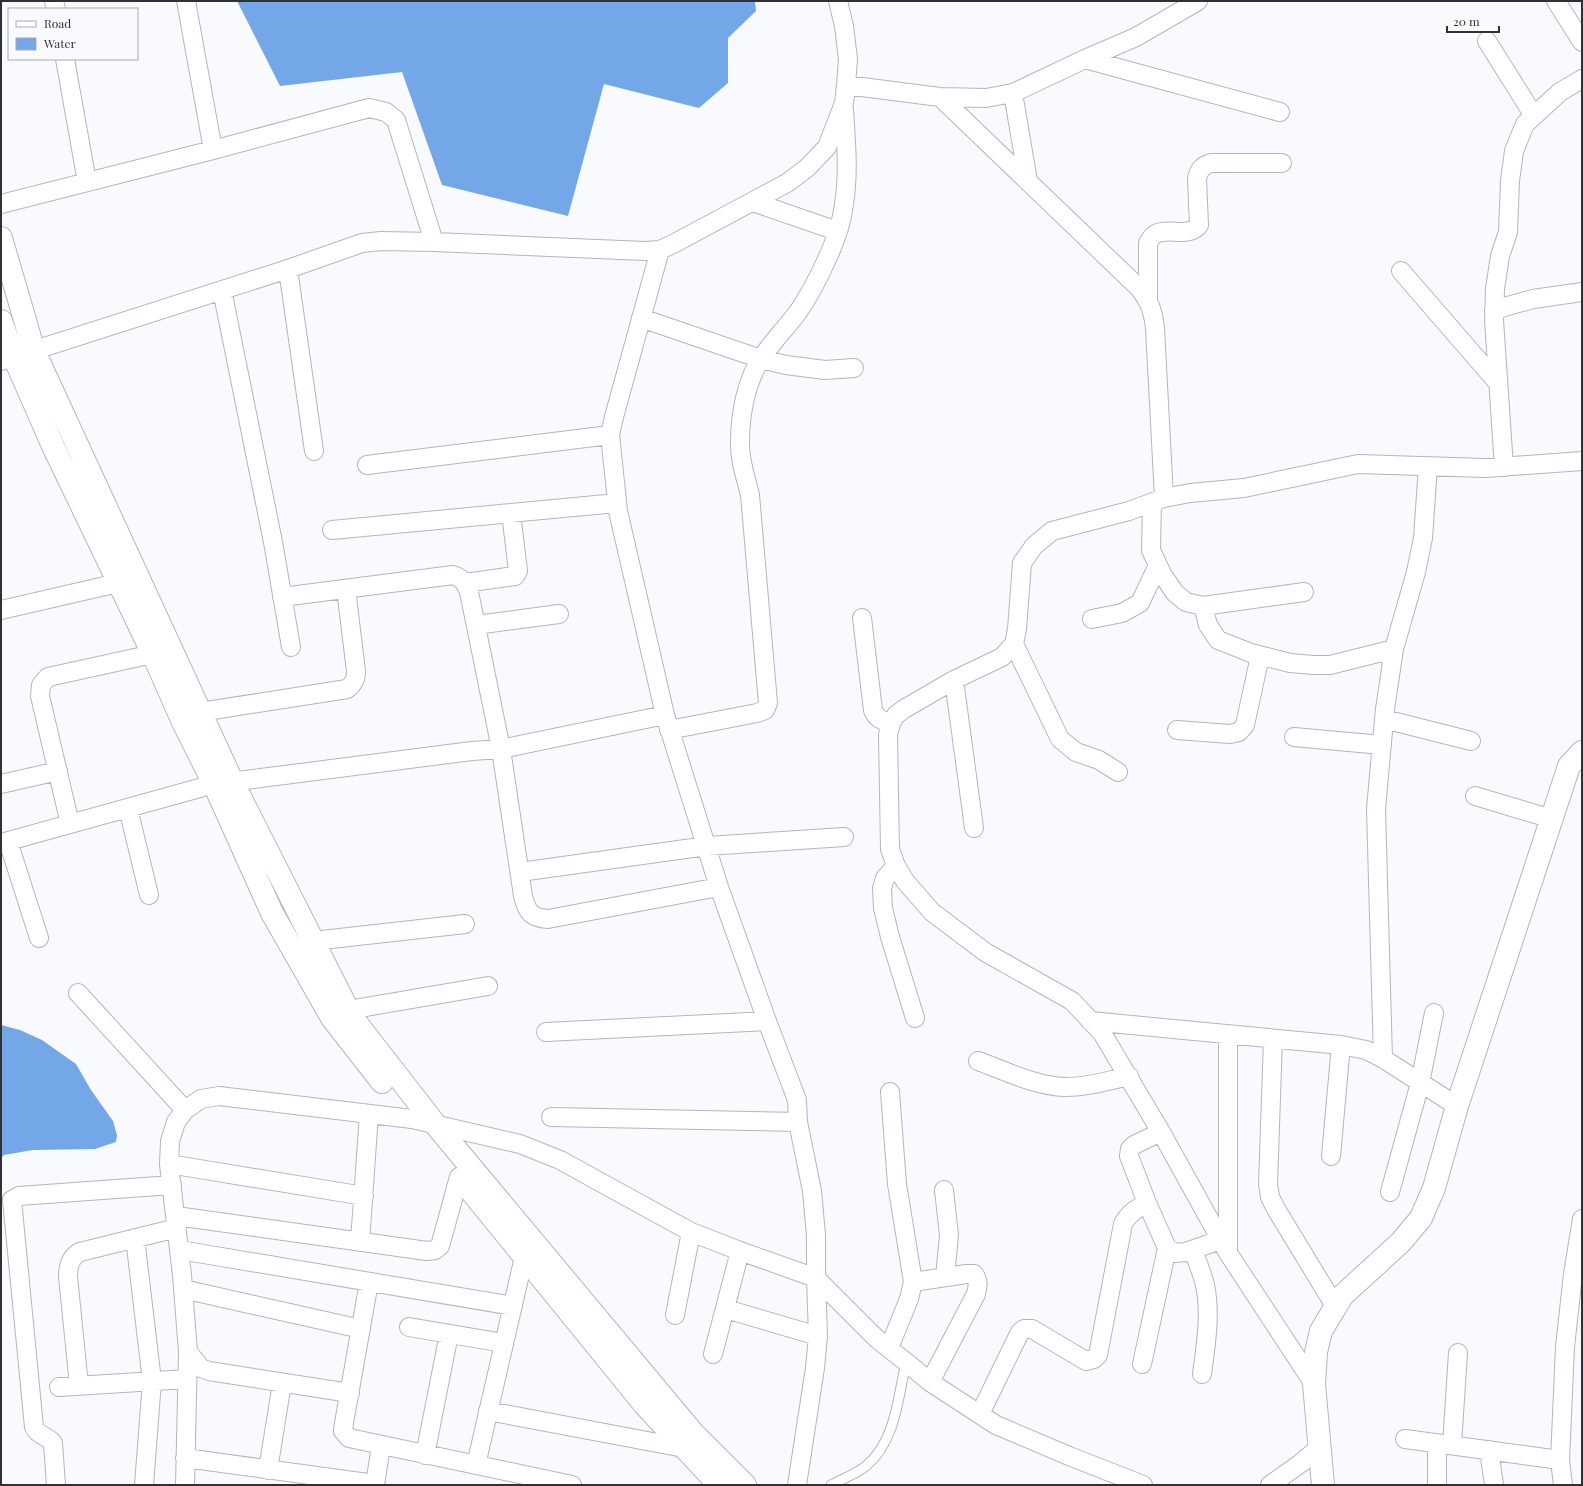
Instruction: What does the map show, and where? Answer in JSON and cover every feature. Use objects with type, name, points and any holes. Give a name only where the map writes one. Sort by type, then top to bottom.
[{"type":"main road","points":[[1,238],[34,351],[200,712],[223,783],[272,913],[332,1018],[412,1119],[644,1404],[719,1485]]},
{"type":"main road","points":[[1,321],[7,359],[53,446],[153,654],[182,720],[223,783],[313,941],[348,1010],[366,1036],[435,1124],[693,1433],[745,1485]]},
{"type":"main road","points":[[1323,1485],[1314,1384],[1316,1352],[1321,1331],[1334,1306],[1342,1296],[1401,1242],[1421,1218],[1434,1188],[1456,1106],[1570,766],[1582,752]]},
{"type":"street","points":[[186,1],[213,150]]},
{"type":"street","points":[[39,938],[4,842],[223,783],[472,750],[501,748],[667,723],[757,713],[765,710],[768,703],[750,495],[744,471],[740,443],[744,402],[752,378],[761,359],[798,312],[816,282],[828,258],[844,204],[846,149],[844,103],[848,60],[844,26],[838,1]]},
{"type":"street","points":[[846,86],[940,97],[986,98],[1013,94],[1085,59],[1136,37],[1198,1]]},
{"type":"street","points":[[1556,1],[1582,42]]},
{"type":"street","points":[[1487,41],[1534,116]]},
{"type":"street","points":[[1085,59],[1280,112]]},
{"type":"street","points":[[65,60],[87,182]]},
{"type":"street","points":[[1504,467],[1494,310],[1495,289],[1500,256],[1508,232],[1510,181],[1514,151],[1525,124],[1560,92],[1582,80]]},
{"type":"street","points":[[1013,94],[1028,181]]},
{"type":"street","points":[[940,97],[1139,288],[1148,299]]},
{"type":"street","points":[[7,359],[288,269],[362,243],[381,241],[434,242],[645,251],[660,250],[753,202],[787,183],[807,168],[827,146],[844,103]]},
{"type":"street","points":[[1,204],[213,150],[369,108],[386,112],[396,120],[434,242]]},
{"type":"street","points":[[1282,163],[1211,163],[1203,165],[1198,172],[1197,179],[1199,225],[1196,230],[1161,232],[1153,235],[1148,243],[1148,299],[1153,314],[1155,328],[1158,500],[1151,550],[1175,593],[1186,602],[1203,606],[1304,592]]},
{"type":"street","points":[[753,202],[837,231]]},
{"type":"street","points":[[660,250],[610,435],[617,503],[667,723],[719,887],[797,1100],[798,1122],[812,1191],[816,1235],[818,1336],[815,1368],[797,1485]]},
{"type":"street","points":[[288,269],[314,451]]},
{"type":"street","points":[[1401,271],[1498,383]]},
{"type":"street","points":[[222,290],[273,542],[291,647]]},
{"type":"street","points":[[1494,310],[1533,299],[1582,292]]},
{"type":"street","points":[[641,318],[761,359],[786,365],[826,370],[854,368]]},
{"type":"street","points":[[367,465],[610,435]]},
{"type":"street","points":[[1314,1384],[1224,1246],[1129,1076],[1102,1033],[1072,1002],[985,952],[932,912],[905,881],[896,866],[890,849],[888,735],[891,723],[896,715],[904,709],[954,680],[1002,657],[1014,644],[1017,629],[1022,563],[1034,546],[1052,531],[1129,511],[1158,500],[1190,493],[1244,488],[1358,464],[1382,466],[1485,468],[1582,461]]},
{"type":"street","points":[[1382,1058],[1376,809],[1384,719],[1394,649],[1416,572],[1423,538],[1428,466]]},
{"type":"street","points":[[332,530],[617,503]]},
{"type":"street","points":[[465,583],[515,576],[518,571],[511,513]]},
{"type":"street","points":[[1092,619],[1122,613],[1140,603],[1158,565]]},
{"type":"street","points":[[282,597],[453,575],[460,577],[465,583],[476,625],[501,748],[526,907],[531,914],[539,918],[548,919],[719,887]]},
{"type":"street","points":[[1,610],[118,583]]},
{"type":"street","points":[[200,712],[347,689],[353,685],[356,678],[356,671],[346,589]]},
{"type":"street","points":[[1203,606],[1208,625],[1218,640],[1260,656],[1290,664],[1330,665],[1394,649]]},
{"type":"street","points":[[476,625],[559,614]]},
{"type":"street","points":[[862,618],[873,710],[879,719],[891,723]]},
{"type":"street","points":[[1014,644],[1060,739],[1076,752],[1099,760],[1118,772]]},
{"type":"street","points":[[70,824],[40,696],[41,685],[48,677],[153,654]]},
{"type":"street","points":[[1177,730],[1230,734],[1239,732],[1245,725],[1260,656]]},
{"type":"street","points":[[954,680],[974,828]]},
{"type":"street","points":[[1384,719],[1471,741]]},
{"type":"street","points":[[1294,737],[1382,745]]},
{"type":"street","points":[[1,784],[58,771]]},
{"type":"street","points":[[1475,796],[1552,819]]},
{"type":"street","points":[[128,808],[149,895]]},
{"type":"street","points":[[520,872],[707,846],[844,837]]},
{"type":"street","points":[[896,866],[885,878],[882,888],[883,908],[890,937],[915,1018]]},
{"type":"street","points":[[313,941],[465,924]]},
{"type":"street","points":[[348,1010],[488,986]]},
{"type":"street","points":[[78,993],[185,1110]]},
{"type":"street","points":[[1390,1192],[1420,1083],[1434,1013]]},
{"type":"street","points":[[546,1032],[767,1021]]},
{"type":"street","points":[[1090,1021],[1341,1045],[1366,1050],[1382,1058],[1456,1106]]},
{"type":"street","points":[[1224,1246],[1228,1035]]},
{"type":"street","points":[[1273,1039],[1268,1184],[1270,1197],[1334,1306]]},
{"type":"street","points":[[1331,1156],[1341,1045]]},
{"type":"street","points":[[978,1061],[1043,1084],[1066,1087],[1094,1084],[1129,1076]]},
{"type":"street","points":[[889,1348],[909,1299],[913,1282],[897,1184],[890,1092]]},
{"type":"street","points":[[184,1485],[188,1352],[180,1250],[169,1164],[170,1141],[176,1122],[185,1110],[201,1099],[219,1096],[412,1119],[520,1144],[598,1180],[691,1232],[816,1278],[878,1339],[930,1382],[996,1425],[1143,1485]]},
{"type":"street","points":[[360,1242],[370,1114]]},
{"type":"street","points":[[550,1117],[798,1122]]},
{"type":"street","points":[[1161,1132],[1134,1145],[1130,1149],[1129,1156],[1147,1203],[1167,1248],[1175,1253],[1224,1246]]},
{"type":"street","points":[[169,1164],[364,1196]]},
{"type":"street","points":[[79,1385],[68,1277],[70,1261],[80,1252],[135,1238],[177,1222],[360,1242],[427,1251],[435,1250],[440,1246],[459,1177]]},
{"type":"street","points":[[56,1485],[53,1443],[50,1439],[40,1434],[34,1427],[8,1203],[19,1196],[172,1185]]},
{"type":"street","points":[[944,1190],[949,1235],[945,1277]]},
{"type":"street","points":[[980,1414],[1020,1332],[1024,1329],[1032,1329],[1086,1360],[1094,1359],[1098,1355],[1123,1224],[1133,1210],[1147,1203]]},
{"type":"street","points":[[1563,1485],[1560,1460],[1565,1347],[1573,1274],[1582,1219]]},
{"type":"street","points":[[675,1315],[691,1232]]},
{"type":"street","points":[[135,1238],[152,1381],[144,1485]]},
{"type":"street","points":[[1142,1364],[1167,1248]]},
{"type":"street","points":[[180,1250],[513,1306]]},
{"type":"street","points":[[1193,1250],[1205,1284],[1208,1305],[1207,1333],[1202,1374]]},
{"type":"street","points":[[713,1354],[740,1251]]},
{"type":"street","points":[[476,1465],[524,1257]]},
{"type":"street","points":[[913,1282],[966,1274],[974,1274],[977,1279],[978,1285],[976,1294],[930,1382]]},
{"type":"street","points":[[369,1282],[344,1431],[349,1438],[572,1485]]},
{"type":"street","points":[[183,1290],[361,1329]]},
{"type":"street","points":[[726,1309],[818,1336]]},
{"type":"street","points":[[409,1327],[504,1343]]},
{"type":"street","points":[[425,1455],[449,1334]]},
{"type":"street","points":[[188,1352],[201,1368],[209,1371],[350,1393]]},
{"type":"street","points":[[1437,1485],[1445,1444],[1458,1353]]},
{"type":"street","points":[[59,1387],[187,1379]]},
{"type":"street","points":[[268,1470],[282,1383]]},
{"type":"street","points":[[488,1411],[684,1448]]},
{"type":"street","points":[[1404,1439],[1560,1460]]},
{"type":"street","points":[[185,1458],[375,1485],[381,1445]]},
{"type":"street","points":[[1270,1485],[1301,1463],[1320,1447]]},
{"type":"street","points":[[1489,1450],[1494,1485]]},
{"type":"lane","points":[[831,1485],[866,1466],[880,1450],[891,1429],[906,1362]]},
{"type":"water","points":[[237,1],[755,1],[756,11],[728,38],[728,83],[699,108],[604,84],[568,216],[442,185],[402,72],[280,86]]},
{"type":"water","points":[[1,1025],[20,1030],[42,1040],[76,1064],[91,1090],[113,1121],[117,1135],[116,1142],[95,1149],[33,1150],[4,1155],[1,1158]]}]
